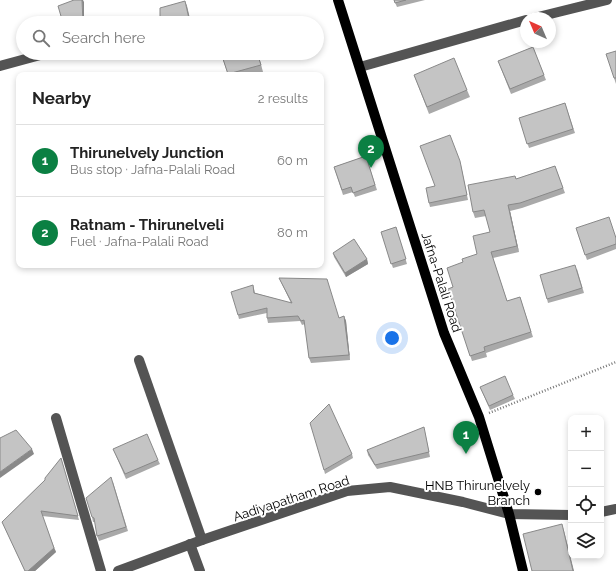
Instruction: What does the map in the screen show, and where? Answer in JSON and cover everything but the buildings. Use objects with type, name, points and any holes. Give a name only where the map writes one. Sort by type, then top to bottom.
[{"type":"main road","name":"Jafna-Palali Road","points":[[338,0],[444,333],[479,417],[509,514],[522,571]]},
{"type":"street","points":[[556,13],[607,0]]},
{"type":"street","points":[[360,67],[520,22]]},
{"type":"street","points":[[0,66],[22,60]]},
{"type":"street","points":[[139,360],[202,540]]},
{"type":"street","points":[[56,418],[101,571]]},
{"type":"street","name":"Aadiyapatham Road","points":[[118,571],[190,544],[347,491],[390,487],[463,502],[509,514],[568,516]]},
{"type":"street","points":[[604,511],[616,509]]},
{"type":"street","points":[[190,544],[200,571]]},
{"type":"path","points":[[479,417],[616,362]]},
{"type":"place","name":"Ratnam - Thirunelveli","points":[[371,168]]},
{"type":"place","name":"Thirunelvely Junction","points":[[466,454]]},
{"type":"place","name":"HNB Thirunelvely Branch","points":[[538,492]]}]
